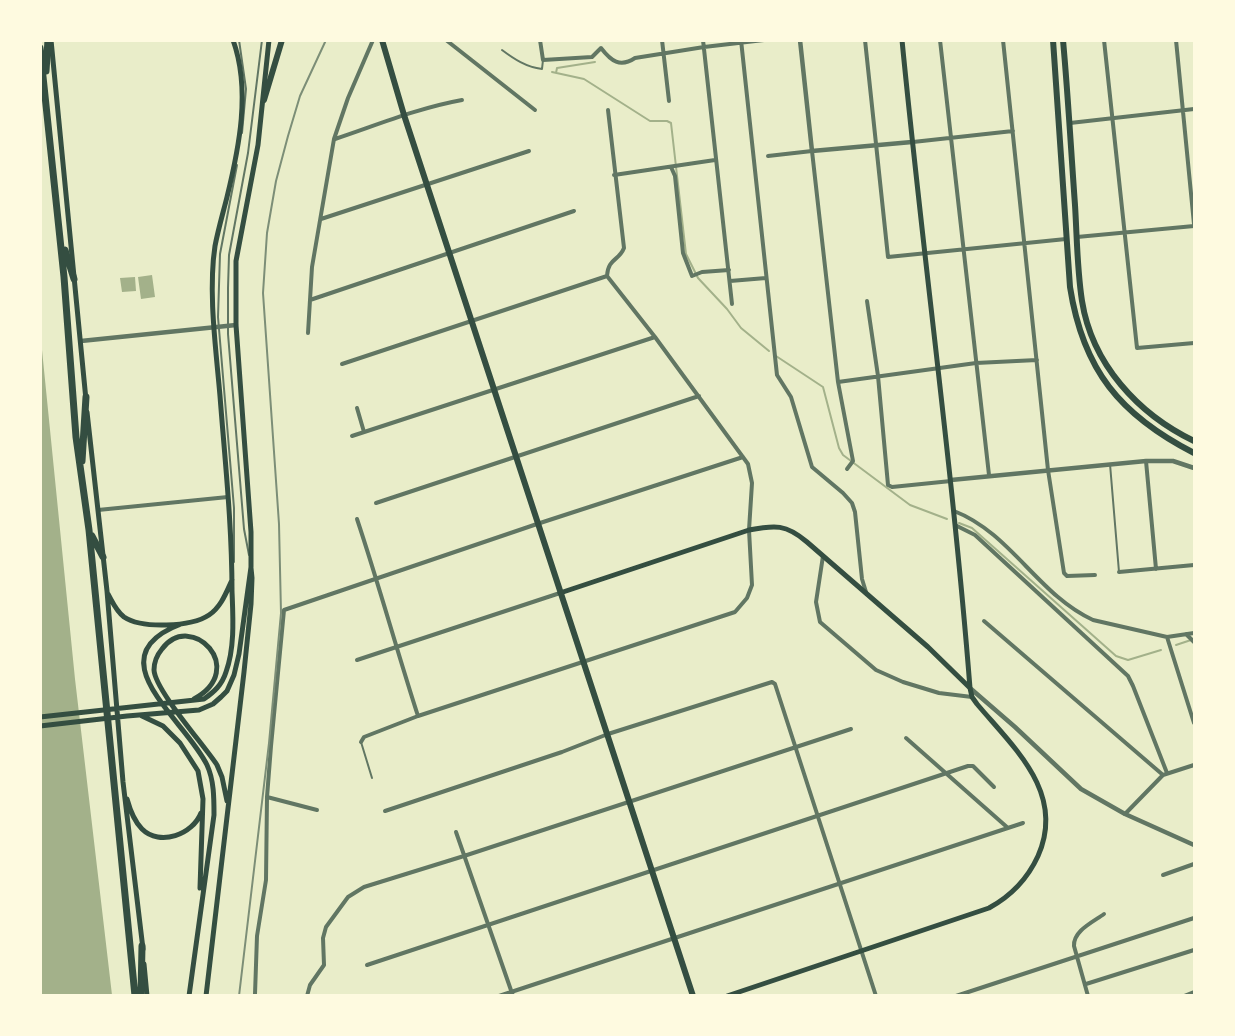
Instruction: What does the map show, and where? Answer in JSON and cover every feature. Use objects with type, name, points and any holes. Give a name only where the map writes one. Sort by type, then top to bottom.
[{"type":"highway","points":[[45,88],[50,40]]},
{"type":"highway","points":[[40,48],[60,227],[76,437],[89,530],[135,996]]},
{"type":"highway","points":[[60,227],[74,279]]},
{"type":"highway","points":[[81,475],[86,397]]},
{"type":"highway","points":[[89,530],[103,557]]},
{"type":"highway","points":[[141,996],[142,946]]},
{"type":"main road","points":[[50,40],[107,591],[123,782],[147,996]]},
{"type":"main road","points":[[40,717],[204,699],[214,693],[227,670],[232,642],[232,579],[229,497],[213,283],[215,245],[228,192],[242,101],[239,65],[233,40]]},
{"type":"main road","points":[[40,726],[127,716],[191,712],[213,704],[227,691],[231,683],[239,654],[250,567],[249,494],[236,325],[236,261],[258,145],[269,40]]},
{"type":"main road","points":[[264,100],[282,40]]},
{"type":"main road","points":[[382,40],[404,115],[537,524],[693,996]]},
{"type":"main road","points":[[727,996],[989,908],[1002,901],[1025,879],[1038,855],[1045,832],[1046,811],[1041,789],[1023,757],[972,697],[970,688],[951,480],[924,255],[902,40]]},
{"type":"main road","points":[[1053,40],[1070,287],[1076,323],[1090,358],[1116,396],[1132,413],[1164,436],[1194,453]]},
{"type":"main road","points":[[1063,40],[1082,302],[1090,331],[1105,363],[1143,409],[1194,441]]},
{"type":"main road","points":[[560,593],[749,530],[772,526],[790,530],[866,592],[970,688]]},
{"type":"main road","points":[[207,996],[251,604],[250,567]]},
{"type":"main road","points":[[107,591],[116,610],[135,622],[146,625],[181,624],[197,622],[210,615],[222,601],[232,579]]},
{"type":"main road","points":[[181,624],[164,630],[154,638],[144,652],[142,663],[150,687],[201,754],[213,784],[214,815],[189,996]]},
{"type":"main road","points":[[189,702],[204,694],[211,687],[218,669],[214,655],[205,643],[184,636],[170,640],[161,650],[155,664],[155,675],[163,690],[217,765],[228,805]]},
{"type":"main road","points":[[138,715],[163,726],[180,743],[198,771],[202,787],[199,876],[201,898]]},
{"type":"main road","points":[[123,782],[135,819],[142,830],[148,834],[162,838],[179,834],[198,821],[202,808]]},
{"type":"street","points":[[308,333],[320,220],[334,139],[348,98],[373,40]]},
{"type":"street","points":[[446,40],[535,110]]},
{"type":"street","points":[[540,40],[543,60],[592,57],[601,48]]},
{"type":"street","points":[[600,40],[601,48],[610,59],[619,64],[628,63],[635,58],[764,40]]},
{"type":"street","points":[[662,40],[669,101]]},
{"type":"street","points":[[703,40],[732,304]]},
{"type":"street","points":[[800,40],[838,382],[850,465]]},
{"type":"street","points":[[865,40],[888,257],[1067,239]]},
{"type":"street","points":[[940,40],[989,476]]},
{"type":"street","points":[[1003,40],[1048,470],[1065,575],[1095,575]]},
{"type":"street","points":[[1104,40],[1137,349],[1194,343]]},
{"type":"street","points":[[1077,237],[1194,225],[1176,40]]},
{"type":"street","points":[[741,42],[777,375],[791,397],[812,467],[852,502],[862,579],[866,592]]},
{"type":"street","points":[[334,139],[431,105],[462,100]]},
{"type":"street","points":[[361,742],[364,737],[417,716],[735,612],[747,598],[752,585],[749,530],[752,483],[748,464],[607,276],[609,264],[624,248],[608,110]]},
{"type":"street","points":[[1070,123],[1194,110]]},
{"type":"street","points":[[768,156],[1013,131]]},
{"type":"street","points":[[320,220],[529,151]]},
{"type":"street","points":[[614,175],[715,160]]},
{"type":"street","points":[[672,166],[683,254],[692,276],[729,270]]},
{"type":"street","points":[[310,300],[574,211]]},
{"type":"street","points":[[342,364],[607,276]]},
{"type":"street","points":[[730,281],[766,278]]},
{"type":"street","points":[[867,301],[890,486],[1146,461],[1173,461],[1194,468]]},
{"type":"street","points":[[81,341],[236,325]]},
{"type":"street","points":[[352,436],[655,337]]},
{"type":"street","points":[[838,382],[938,367],[1037,360]]},
{"type":"street","points":[[376,503],[699,396]]},
{"type":"street","points":[[357,408],[364,432]]},
{"type":"street","points":[[255,994],[257,936],[266,880],[267,797],[282,613],[285,609],[743,457]]},
{"type":"street","points":[[1146,461],[1156,569]]},
{"type":"street","points":[[98,510],[229,497]]},
{"type":"street","points":[[954,511],[975,520],[990,531],[1072,608],[1093,620],[1167,637],[1194,633]]},
{"type":"street","points":[[357,519],[417,716]]},
{"type":"street","points":[[955,525],[975,536],[1128,676],[1165,774]]},
{"type":"street","points":[[823,555],[816,602],[820,622],[876,670],[903,682],[939,693],[972,697]]},
{"type":"street","points":[[1119,572],[1194,565]]},
{"type":"street","points":[[357,660],[560,593]]},
{"type":"street","points":[[984,621],[1165,774]]},
{"type":"street","points":[[1188,635],[1194,642]]},
{"type":"street","points":[[1167,637],[1194,723]]},
{"type":"street","points":[[385,811],[771,682],[775,684],[876,996]]},
{"type":"street","points":[[970,688],[1015,726],[1081,789],[1125,814],[1194,845]]},
{"type":"street","points":[[307,996],[310,985],[324,965],[323,938],[326,927],[348,897],[364,887],[851,729]]},
{"type":"street","points":[[906,738],[1008,828]]},
{"type":"street","points":[[1125,814],[1165,774],[1194,765]]},
{"type":"street","points":[[367,965],[946,773],[971,766],[994,787]]},
{"type":"street","points":[[267,797],[318,810]]},
{"type":"street","points":[[499,996],[1023,823]]},
{"type":"street","points":[[456,832],[512,993]]},
{"type":"street","points":[[1188,842],[1194,840]]},
{"type":"street","points":[[1162,875],[1194,864]]},
{"type":"street","points":[[1088,996],[1074,946],[1075,937],[1104,914]]},
{"type":"street","points":[[956,996],[1194,918]]},
{"type":"street","points":[[1086,984],[1194,950]]},
{"type":"street","points":[[1184,996],[1194,992]]},
{"type":"lane","points":[[232,579],[235,548],[234,507],[217,328],[220,254],[244,116],[244,66],[239,40]]},
{"type":"lane","points":[[250,567],[243,518],[228,326],[229,255],[248,153],[262,40]]},
{"type":"lane","points":[[502,50],[515,60],[531,67],[542,69],[543,60]]},
{"type":"lane","points":[[1110,464],[1119,572]]},
{"type":"lane","points":[[361,742],[372,778]]},
{"type":"shaded area","points":[[152,275],[155,297],[141,299],[138,277]]},
{"type":"shaded area","points":[[135,277],[136,291],[122,292],[120,278]]},
{"type":"shaded area","points":[[40,330],[75,679],[112,995],[41,995]]},
{"type":"waterway","points":[[556,73],[557,68],[595,62]]},
{"type":"waterway","points":[[552,72],[584,79],[650,121],[671,123],[686,254],[698,278],[741,328],[769,351]]},
{"type":"waterway","points":[[776,356],[823,387],[839,448],[843,455],[910,505],[947,519]]},
{"type":"waterway","points":[[959,523],[972,528],[1116,656],[1128,660],[1161,650]]},
{"type":"waterway","points":[[1176,645],[1194,639]]},
{"type":"railway","points":[[239,996],[269,743],[281,613],[279,524],[263,293],[267,233],[276,181],[300,96],[326,40]]}]
